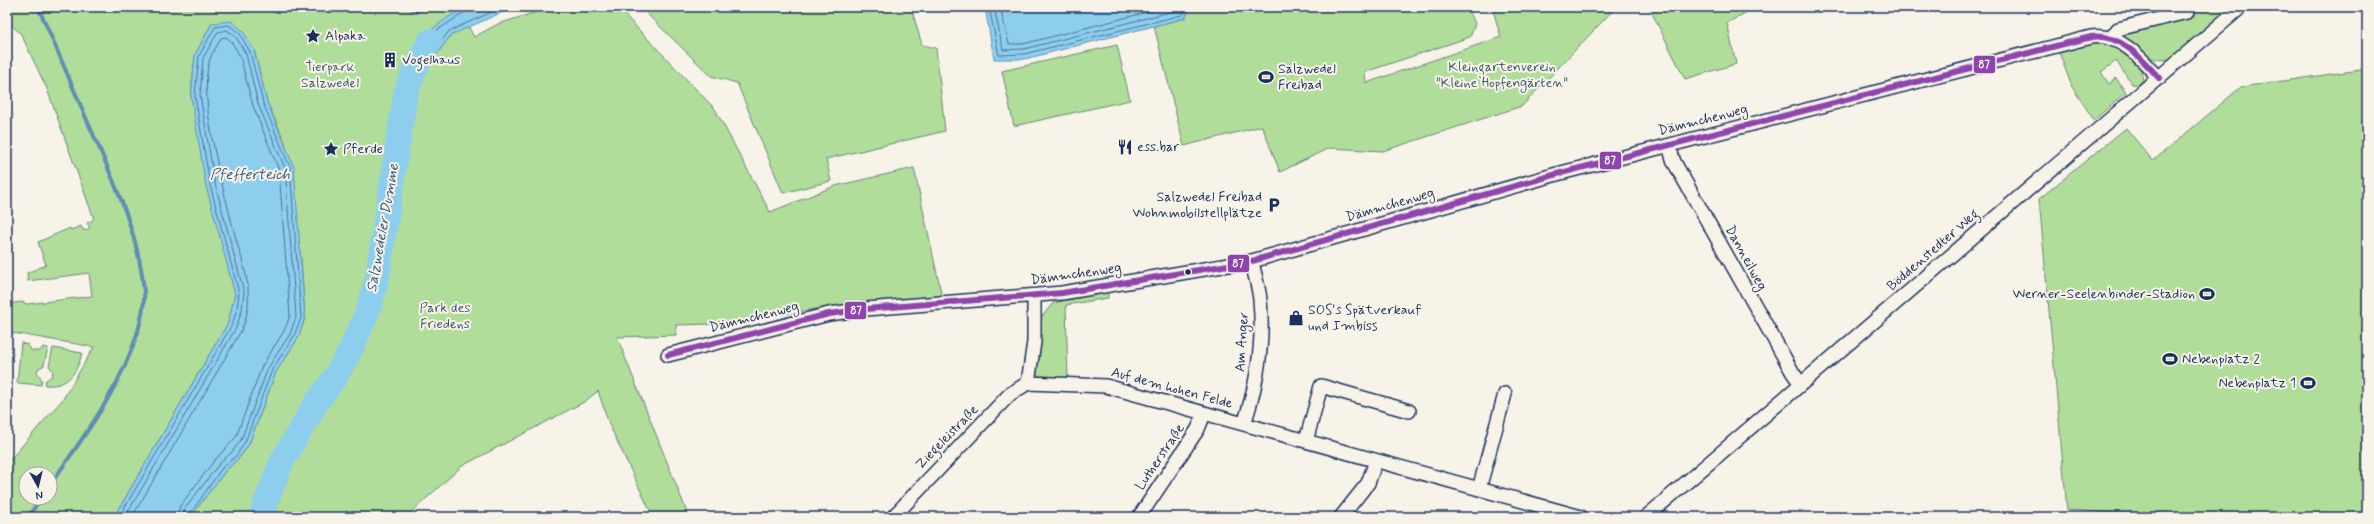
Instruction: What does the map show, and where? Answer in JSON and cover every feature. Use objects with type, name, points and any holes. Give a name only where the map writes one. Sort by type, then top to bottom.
[{"type":"street","name":"Böddenstedter Weg","points":[[1646,517],[2241,7]]},
{"type":"street","points":[[2159,78],[2138,55],[2112,38],[2118,29],[2187,12]]},
{"type":"street","name":"Dämmchenweg","points":[[668,355],[829,314],[858,310],[1034,297],[1252,261],[1528,182],[2062,44],[2103,36],[2112,38]]},
{"type":"street","name":"Danneilweg","points":[[1669,146],[1674,162],[1793,373],[1801,384]]},
{"type":"street","name":"Am Anger","points":[[1244,424],[1256,383],[1261,337],[1260,298],[1252,261]]},
{"type":"street","points":[[1028,383],[1034,342],[1034,297]]},
{"type":"street","name":"Auf dem hohen Felde","points":[[1028,383],[1106,386],[1581,517]]},
{"type":"street","name":"Ziegeleistraße","points":[[893,517],[1010,394],[1028,383]]},
{"type":"street","points":[[1306,441],[1321,386],[1409,411]]},
{"type":"street","points":[[1479,490],[1505,394]]},
{"type":"street","name":"Lutherstraße","points":[[1139,517],[1198,429],[1204,414]]},
{"type":"street","points":[[1341,517],[1368,483],[1376,461]]},
{"type":"green space","name":"Park des Friedens","points":[[7,7],[458,7],[474,37],[498,24],[552,7],[617,7],[715,109],[770,212],[835,186],[914,168],[942,297],[816,309],[713,324],[676,325],[676,335],[617,337],[689,517],[653,517],[609,424],[598,391],[584,402],[462,466],[406,517],[190,517],[226,470],[239,458],[249,444],[276,372],[298,338],[305,318],[301,259],[285,142],[267,102],[254,50],[212,23],[195,55],[191,96],[235,294],[228,323],[114,517],[7,517],[7,463],[63,399],[94,347],[7,332],[7,304],[22,302],[27,304],[92,296],[89,273],[28,281],[27,273],[46,265],[38,242],[70,228],[71,230],[81,226],[84,231],[90,228],[87,223],[94,219],[47,89],[21,34],[7,21]]},
{"type":"green space","points":[[640,7],[911,7],[922,45],[936,48],[945,131],[826,159],[831,181],[783,193],[737,83],[711,76]]},
{"type":"green space","name":"Kleingartenverein \"Kleine Hopfengärten\"","points":[[1191,7],[1468,7],[1475,24],[1470,37],[1365,72],[1366,83],[1501,37],[1492,7],[1616,7],[1522,106],[1383,151],[1329,148],[1280,172],[1262,126],[1184,146],[1154,26],[1185,18]]},
{"type":"green space","points":[[1649,7],[1756,7],[1727,23],[1736,64],[1685,79]]},
{"type":"green space","points":[[2195,7],[2224,8],[2220,16],[2172,58],[2157,60],[2152,58],[2124,38],[2124,34],[2127,30],[2189,14]]},
{"type":"green space","points":[[2092,43],[2105,44],[2123,50],[2139,61],[2143,80],[2138,85],[2132,84],[2116,61],[2101,72],[2109,84],[2116,78],[2126,93],[2094,120],[2072,87],[2059,52]]},
{"type":"green space","points":[[1117,45],[1130,100],[1014,126],[1002,71]]},
{"type":"green space","name":"Werner-Seelenbinder-Stadion","points":[[2367,69],[2367,517],[2186,517],[2067,510],[2039,199],[2126,128],[2153,161],[2241,87]]},
{"type":"green space","points":[[1108,292],[1108,298],[1066,305],[1068,379],[1044,379],[1035,372],[1040,319],[1053,303]]},
{"type":"green space","points":[[21,343],[28,345],[32,351],[40,351],[43,347],[48,348],[44,365],[38,369],[37,372],[42,380],[41,385],[17,383]]},
{"type":"green space","points":[[53,348],[82,353],[77,367],[70,377],[60,384],[45,385],[46,380],[52,376],[53,371],[49,366]]},
{"type":"water","points":[[466,7],[514,7],[451,35],[427,68],[409,71],[430,31],[447,18]]},
{"type":"water","points":[[985,7],[1191,7],[1185,18],[1025,59],[994,59]]},
{"type":"water","name":"Pfefferteich","points":[[231,21],[243,31],[254,50],[267,102],[294,167],[305,318],[298,338],[276,372],[249,444],[239,458],[226,470],[191,516],[114,517],[228,323],[235,294],[206,186],[191,96],[195,55],[212,23]]},
{"type":"waterway","points":[[38,7],[114,181],[130,225],[136,247],[144,292],[138,331],[122,372],[112,392],[58,474]]},
{"type":"waterway","points":[[410,7],[416,12]]},
{"type":"waterway","name":"Salzwedeler Dumme","points":[[260,517],[282,461],[316,403],[334,379],[350,351],[367,313],[377,279],[406,91],[415,69],[430,41]]},
{"type":"waterway","points":[[28,517],[36,506]]},
{"type":"transit line","name":"87","points":[[668,355],[829,314],[866,309],[1062,293],[1252,261],[1557,174],[2091,37],[2102,37],[2121,43],[2137,55],[2159,78]]},
{"type":"place","name":"Alpaka","points":[[313,36]]},
{"type":"place","name":"Vogelhaus","points":[[390,60]]},
{"type":"place","name":"Salzwedel Freibad","points":[[1266,77]]},
{"type":"place","name":"ess.bar","points":[[1125,147]]},
{"type":"place","name":"Pferde","points":[[331,149]]},
{"type":"place","name":"Salzwedel Freibad Wohnmobilstellplätze","points":[[1274,205]]},
{"type":"place","name":"Werner-Seelenbinder-Stadion","points":[[2207,294]]},
{"type":"place","name":"SOS's Spätverkauf und Imbiss","points":[[1296,318]]},
{"type":"place","name":"Nebenplatz 2","points":[[2170,359]]},
{"type":"place","name":"Nebenplatz 1","points":[[2308,383]]},
{"type":"park label","name":"Tierpark Salzwedel","points":[[330,76]]}]
